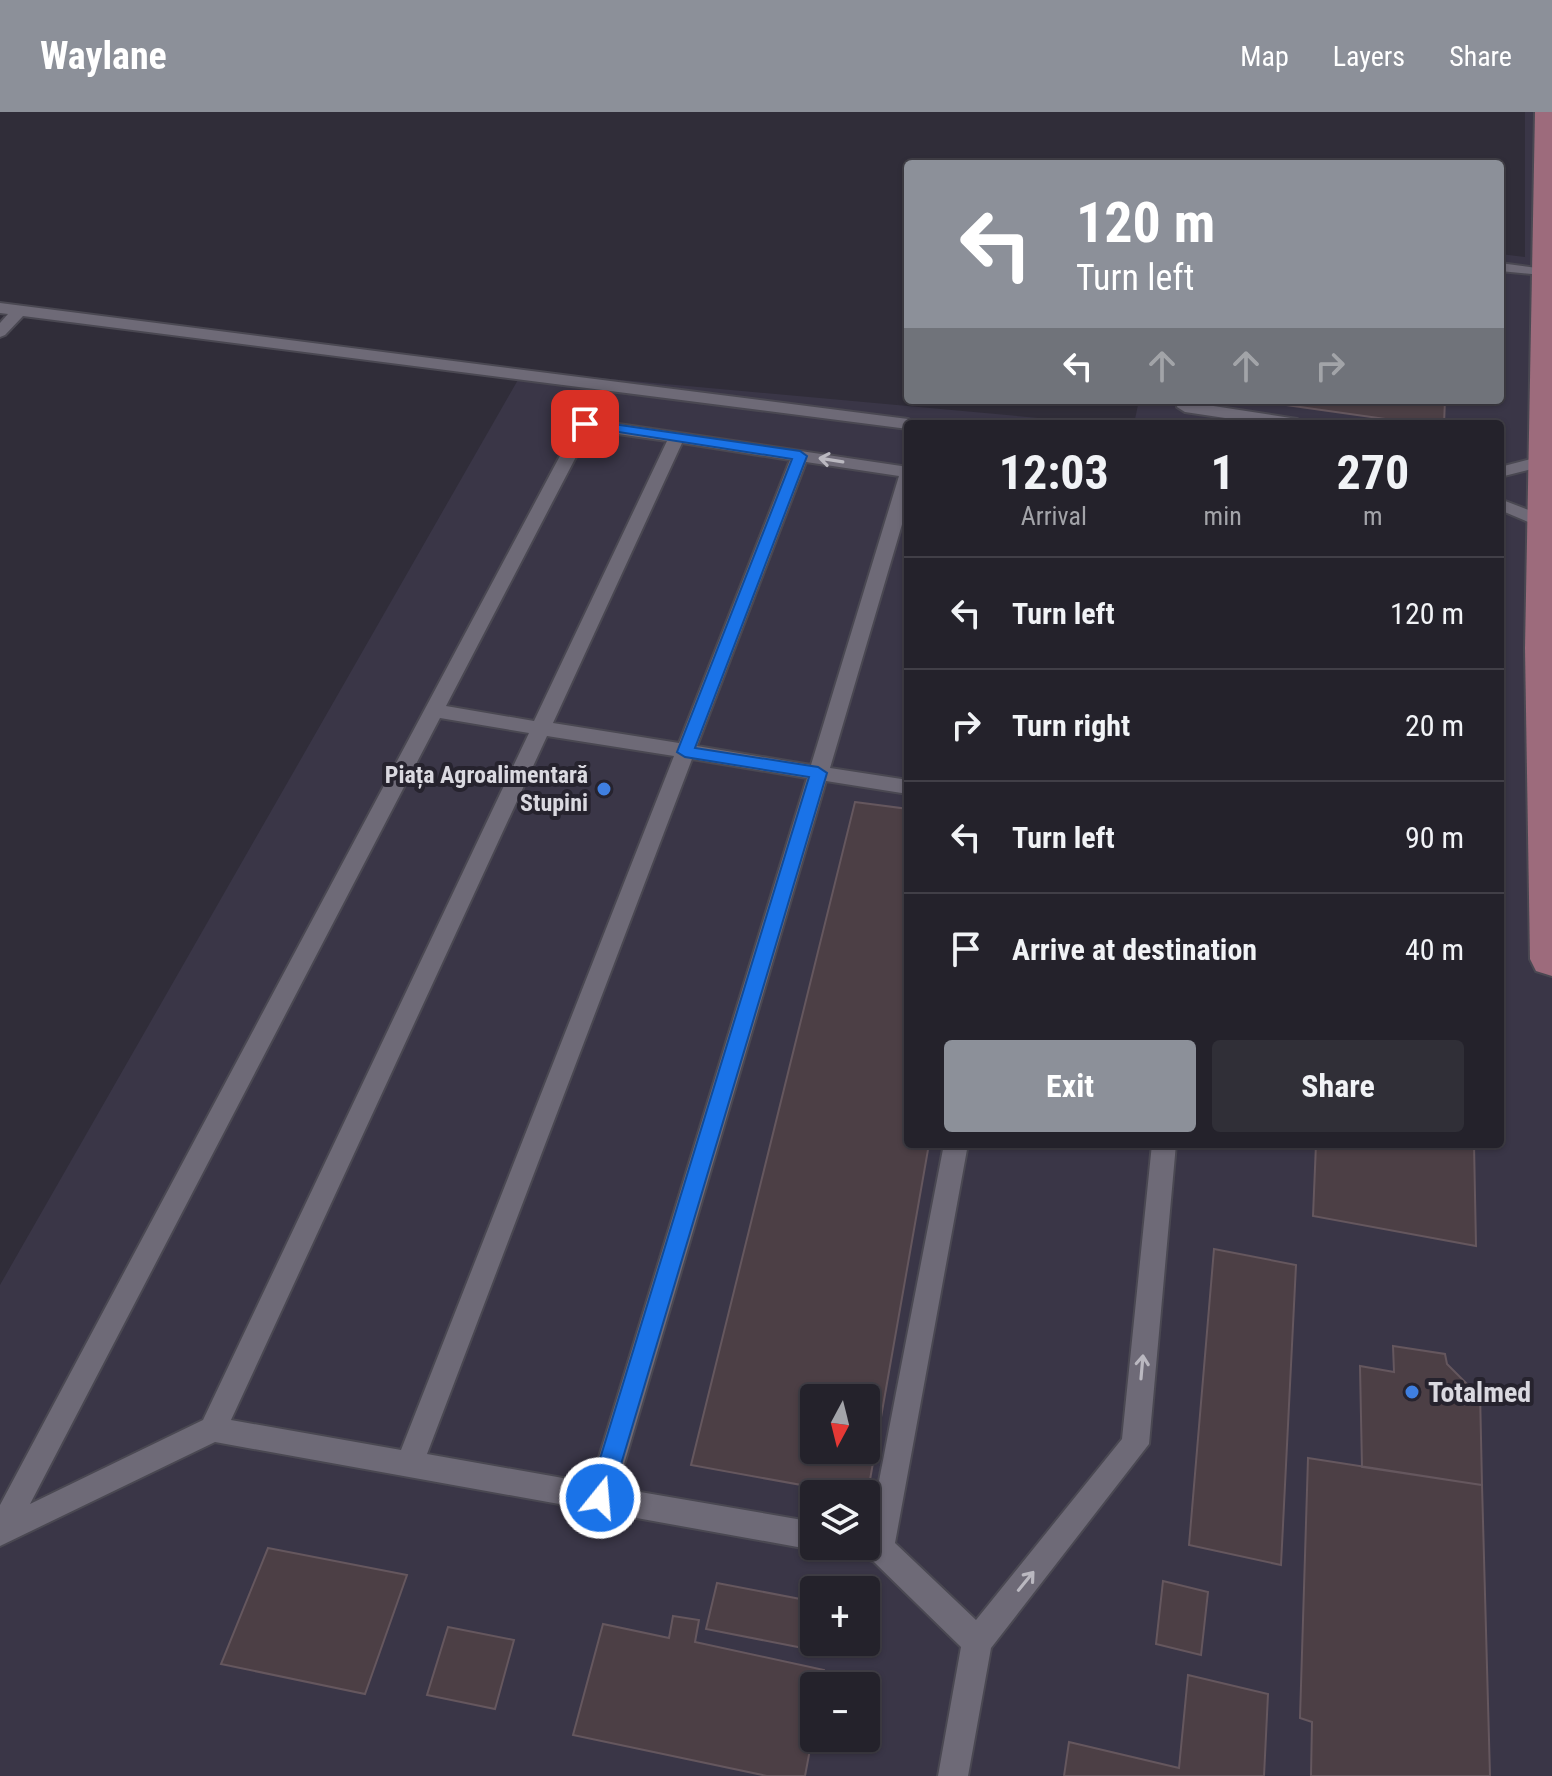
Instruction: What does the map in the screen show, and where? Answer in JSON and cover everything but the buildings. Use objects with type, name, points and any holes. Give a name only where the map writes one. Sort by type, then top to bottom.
[{"type":"main road","points":[[1548,112],[1544,648],[1552,959]]},
{"type":"lane","points":[[1504,268],[1548,273]]},
{"type":"lane","points":[[0,308],[904,423]]},
{"type":"lane","points":[[0,332],[19,311]]},
{"type":"lane","points":[[1186,404],[1185,407],[1271,420]]},
{"type":"lane","points":[[0,1533],[585,424],[904,473]]},
{"type":"lane","points":[[213,1429],[677,437]]},
{"type":"lane","points":[[409,1464],[800,456]]},
{"type":"lane","points":[[1504,471],[1547,460]]},
{"type":"lane","points":[[600,1498],[904,487]]},
{"type":"lane","points":[[1504,506],[1546,523]]},
{"type":"lane","points":[[434,711],[904,786]]},
{"type":"lane","points":[[880,1513],[955,1148]]},
{"type":"lane","points":[[953,1776],[977,1642],[1135,1444],[1164,1148]]},
{"type":"lane","points":[[0,1533],[213,1429],[800,1534]]},
{"type":"lane","points":[[880,1553],[977,1642]]},
{"type":"shaded area","name":"Piața Agroalimentară Stupini","points":[[1525,112],[1552,112],[1552,1776],[0,1776],[0,1285],[523,371],[1061,420],[904,420],[904,1148],[1504,1148],[1504,420],[1135,420],[1138,404],[1504,404],[1504,254],[1525,257]]},
{"type":"place","name":"Piața Agroalimentară Stupini","points":[[604,789]]},
{"type":"place","name":"Totalmed","points":[[1412,1392]]},
{"type":"route","points":[[585,424],[800,456],[685,752],[818,773],[600,1498]]}]
